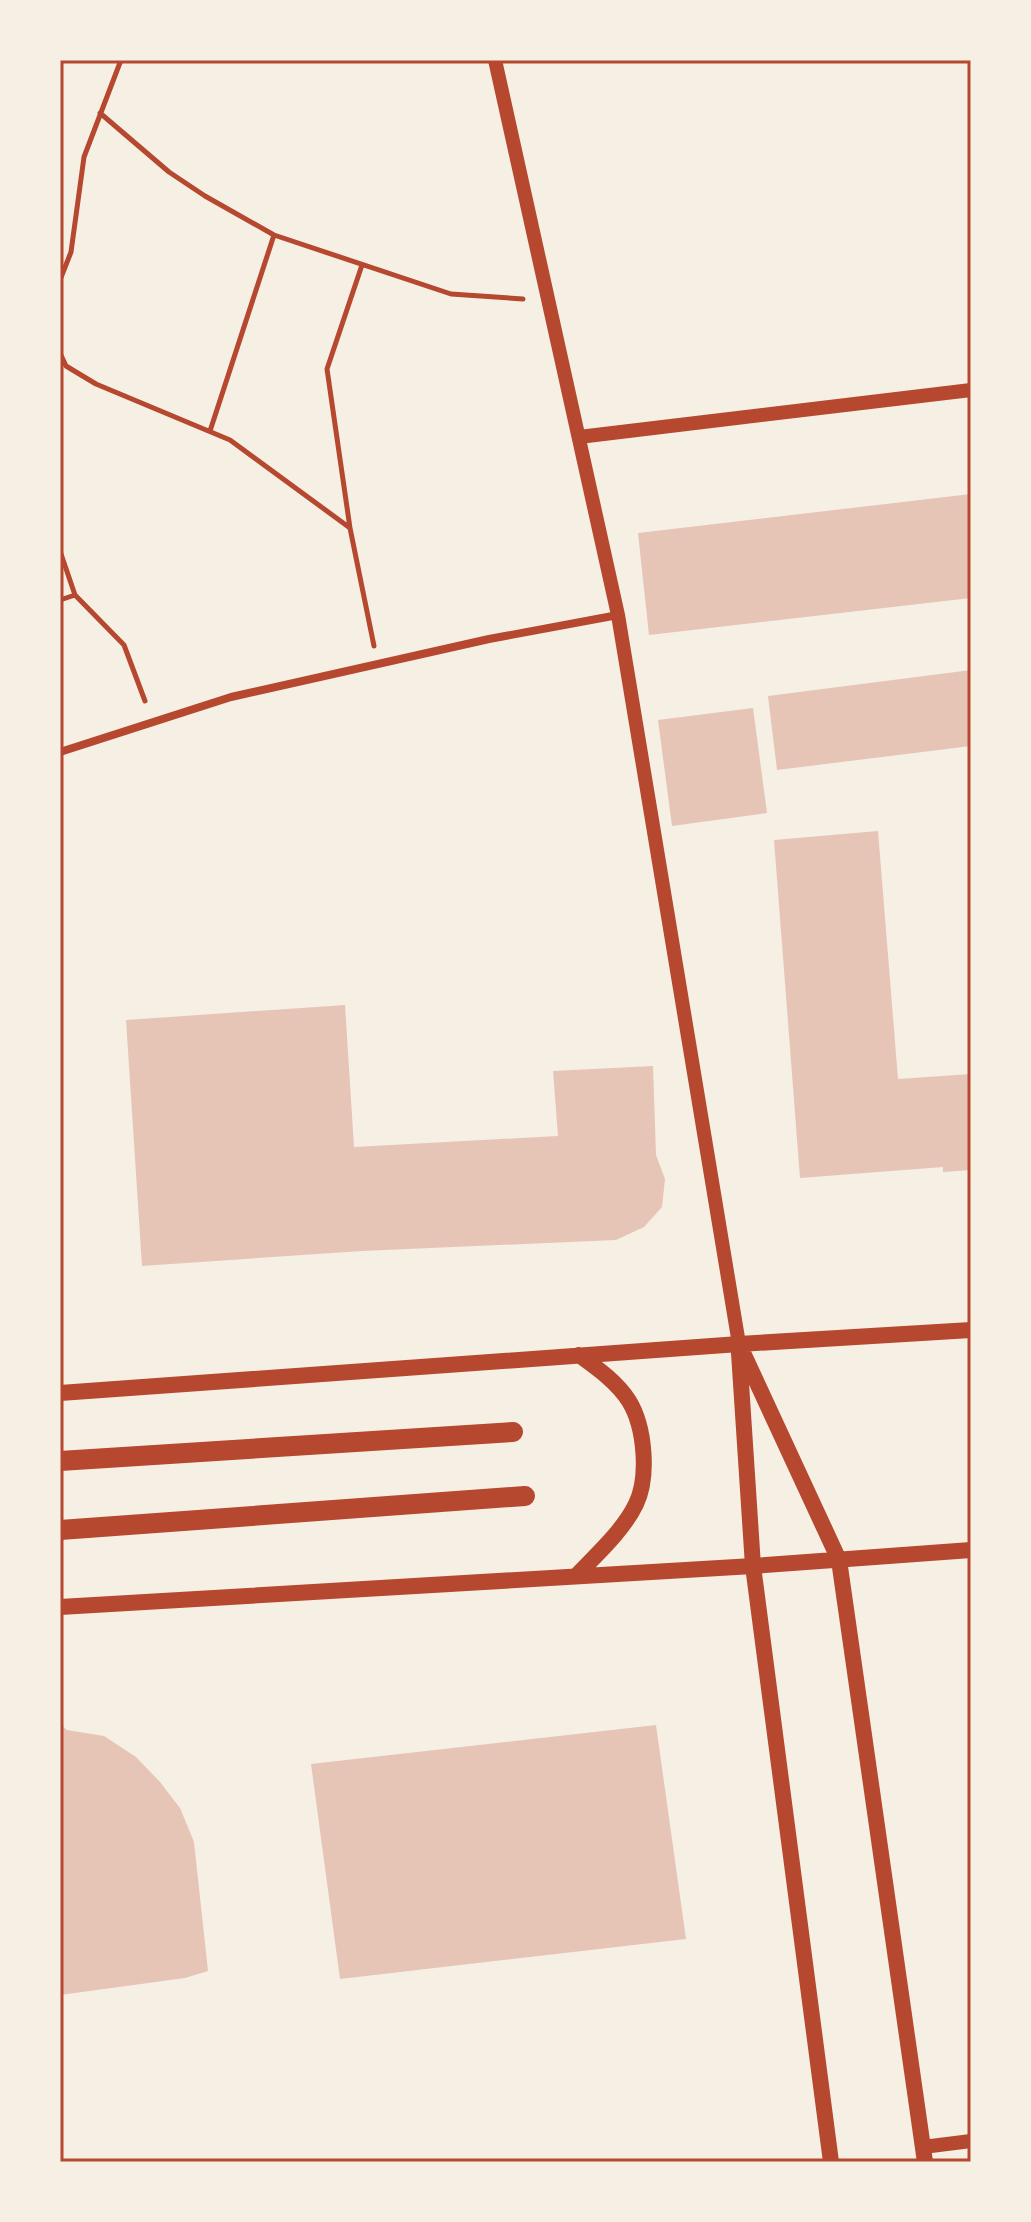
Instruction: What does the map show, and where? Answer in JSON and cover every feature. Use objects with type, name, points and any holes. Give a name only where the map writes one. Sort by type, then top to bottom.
[{"type":"main road","points":[[60,1393],[971,1330]]},
{"type":"main road","points":[[739,1344],[839,1560],[924,2155]]},
{"type":"main road","points":[[739,1344],[753,1566],[831,2162]]},
{"type":"main road","points":[[576,1576],[613,1537],[637,1504],[644,1471],[644,1444],[630,1403],[607,1375],[579,1355]]},
{"type":"main road","points":[[60,1461],[513,1432]]},
{"type":"main road","points":[[60,1530],[525,1496]]},
{"type":"main road","points":[[60,1607],[971,1550]]},
{"type":"street","points":[[495,60],[618,615],[739,1344]]},
{"type":"street","points":[[579,437],[971,390]]},
{"type":"street","points":[[60,752],[231,697],[489,639],[618,615]]},
{"type":"street","points":[[924,2155],[971,2141]]},
{"type":"path","points":[[60,280],[73,240],[84,157],[121,60]]},
{"type":"path","points":[[100,113],[169,172],[274,235],[451,294],[548,301]]},
{"type":"path","points":[[210,431],[274,235]]},
{"type":"path","points":[[362,265],[327,369],[350,528],[377,664]]},
{"type":"path","points":[[61,356],[66,366],[96,384],[230,440],[350,528]]},
{"type":"path","points":[[60,551],[75,595],[124,645],[153,721]]},
{"type":"path","points":[[60,600],[75,595]]},
{"type":"building","points":[[971,494],[971,598],[649,635],[638,533]]},
{"type":"building","points":[[971,670],[971,746],[777,770],[768,696]]},
{"type":"building","points":[[753,708],[767,813],[672,826],[658,720]]},
{"type":"building","points":[[878,831],[898,1079],[971,1074],[971,1170],[943,1172],[943,1167],[800,1178],[774,840]]},
{"type":"building","points":[[345,1005],[354,1147],[558,1136],[553,1071],[653,1066],[656,1155],[665,1179],[662,1207],[644,1227],[616,1240],[362,1251],[142,1266],[126,1020]]},
{"type":"building","points":[[60,1724],[67,1730],[104,1736],[136,1757],[180,1808],[194,1842],[208,1971],[185,1978],[60,1995]]},
{"type":"building","points":[[656,1725],[686,1939],[340,1979],[311,1764]]}]
